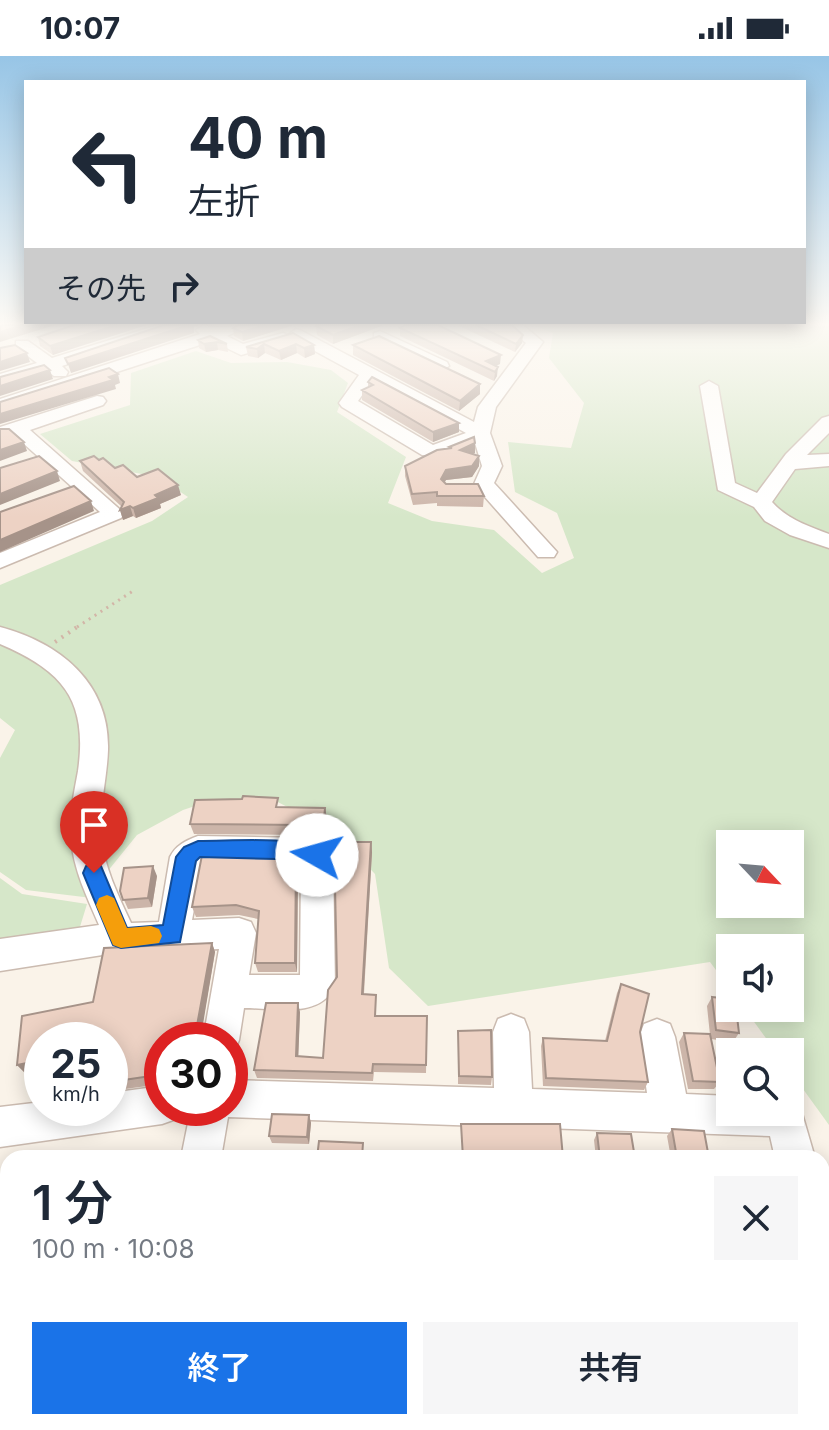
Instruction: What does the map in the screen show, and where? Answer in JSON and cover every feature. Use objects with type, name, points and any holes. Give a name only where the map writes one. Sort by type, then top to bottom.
[{"type":"street","points":[[0,405],[50,389]]},
{"type":"street","points":[[8,431],[97,401],[81,389]]},
{"type":"street","points":[[358,389],[348,403],[429,451],[440,451],[481,433]]},
{"type":"street","points":[[399,389],[481,433]]},
{"type":"street","points":[[488,389],[481,433],[492,466],[476,484],[546,552]]},
{"type":"street","points":[[709,389],[714,475],[729,490],[770,500],[829,525]]},
{"type":"street","points":[[829,422],[788,465],[770,500],[773,516],[798,530],[829,541]]},
{"type":"street","points":[[0,561],[114,514],[49,453],[8,431]]},
{"type":"street","points":[[24,462],[49,453]]},
{"type":"street","points":[[788,465],[816,459],[829,460]]},
{"type":"street","points":[[714,475],[748,477]]},
{"type":"street","points":[[54,495],[81,484]]},
{"type":"street","points":[[0,635],[56,660],[77,681],[86,699],[94,735],[86,840],[94,873],[121,938]]},
{"type":"street","points":[[173,935],[186,857],[198,849],[302,851],[317,855],[317,986],[310,992],[229,991]]},
{"type":"street","points":[[0,955],[121,938],[239,933],[224,1022]]},
{"type":"street","points":[[511,1032],[514,1108]]},
{"type":"street","points":[[657,1037],[670,1114]]},
{"type":"street","points":[[248,1100],[785,1117],[793,1150]]},
{"type":"street","points":[[0,1127],[144,1107]]},
{"type":"street","points":[[202,1150],[207,1126]]},
{"type":"path","points":[[39,650],[133,591]]},
{"type":"green space","points":[[130,389],[346,389],[337,412],[406,457],[388,503],[432,521],[494,530],[542,573],[574,558],[557,513],[515,492],[508,442],[571,448],[584,403],[573,389],[829,389],[829,1125],[804,1090],[804,1038],[766,1038],[754,1022],[804,1022],[804,934],[716,934],[716,970],[710,962],[428,1006],[389,968],[375,874],[334,831],[270,798],[213,800],[183,810],[137,835],[107,872],[92,898],[26,890],[0,872],[0,758],[15,730],[0,718],[0,585],[152,521],[188,497],[158,477],[72,461],[40,434],[130,405]]},
{"type":"green space","points":[[0,878],[22,894],[87,904],[79,930],[0,944]]},
{"type":"building","points":[[41,389],[83,389],[0,414],[0,402]]},
{"type":"building","points":[[395,389],[459,423],[433,432],[362,390]]},
{"type":"building","points":[[437,389],[474,389],[460,401]]},
{"type":"building","points":[[0,429],[9,429],[24,442],[0,450]]},
{"type":"building","points":[[474,437],[475,443],[460,450],[479,456],[472,466],[446,470],[441,479],[446,484],[478,484],[484,496],[437,496],[437,492],[412,494],[405,466]]},
{"type":"building","points":[[39,456],[57,471],[0,494],[0,468]]},
{"type":"building","points":[[94,456],[99,460],[103,458],[115,468],[123,465],[137,477],[158,469],[178,485],[155,495],[158,498],[120,510],[124,502],[80,461]]},
{"type":"building","points":[[74,486],[91,501],[0,540],[0,512]]},
{"type":"building","points":[[243,796],[278,798],[276,807],[325,808],[323,829],[300,825],[190,824],[195,800],[242,799]]},
{"type":"building","points":[[341,842],[371,842],[362,994],[376,995],[375,1016],[427,1016],[426,1065],[373,1064],[372,1073],[254,1070],[266,1003],[298,1003],[296,1056],[323,1058],[328,990],[337,977],[335,886]]},
{"type":"building","points":[[202,855],[296,857],[295,963],[255,963],[259,911],[236,905],[192,907]]},
{"type":"building","points":[[153,866],[148,898],[123,900],[120,891],[124,868]]},
{"type":"building","points":[[212,943],[198,1022],[144,1022],[144,1077],[128,1079],[128,1022],[24,1022],[24,1064],[17,1065],[22,1016],[93,1002],[104,948]]},
{"type":"building","points":[[621,984],[649,994],[640,1032],[648,1082],[546,1078],[543,1038],[607,1041]]},
{"type":"building","points":[[712,997],[716,997],[716,1022],[738,1022],[739,1033],[716,1030]]},
{"type":"building","points":[[491,1030],[492,1077],[459,1076],[458,1031]]},
{"type":"building","points":[[684,1033],[710,1034],[716,1082],[693,1081]]},
{"type":"building","points":[[272,1114],[309,1115],[307,1137],[269,1136]]},
{"type":"building","points":[[461,1124],[560,1124],[562,1150],[463,1150]]},
{"type":"building","points":[[672,1129],[704,1131],[708,1150],[676,1150]]},
{"type":"building","points":[[597,1133],[631,1134],[634,1150],[599,1150]]},
{"type":"building","points":[[319,1141],[363,1143],[363,1150],[318,1150]]},
{"type":"slow traffic","points":[[107,905],[121,938],[151,936]]},
{"type":"route","points":[[94,873],[121,938],[173,935],[186,857],[198,849],[302,851],[317,855]]}]
